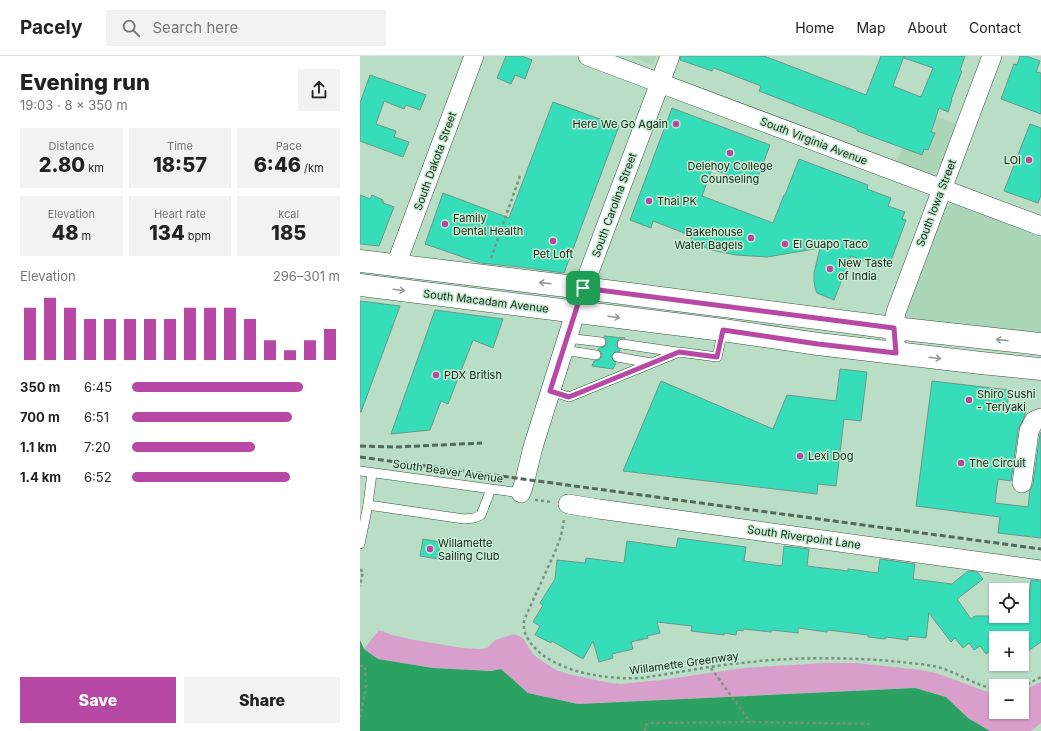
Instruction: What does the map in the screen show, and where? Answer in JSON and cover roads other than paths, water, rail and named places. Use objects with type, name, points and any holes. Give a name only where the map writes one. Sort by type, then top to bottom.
[{"type":"main road","points":[[360,261],[894,328],[1041,344]]},
{"type":"main road","name":"South Macadam Avenue","points":[[360,285],[723,330],[818,344],[1041,369]]},
{"type":"street","name":"South Dakota Street","points":[[396,266],[474,56]]},
{"type":"street","name":"South Virginia Avenue","points":[[588,56],[1041,226]]},
{"type":"street","name":"South Carolina Street","points":[[521,493],[533,447],[583,288],[670,56]]},
{"type":"street","name":"South Iowa Street","points":[[896,353],[894,319],[896,312],[992,56]]},
{"type":"street","points":[[1022,483],[1029,432],[1034,421],[1041,418]]},
{"type":"street","name":"South Riverpoint Lane","points":[[568,504],[1041,570]]},
{"type":"lane","points":[[622,344],[717,357],[723,330]]},
{"type":"lane","points":[[566,344],[601,342]]},
{"type":"lane","points":[[566,344],[596,355]]},
{"type":"lane","points":[[550,391],[569,397],[679,352]]},
{"type":"lane","points":[[618,357],[653,363]]},
{"type":"lane","name":"South Beaver Avenue","points":[[360,471],[521,493]]},
{"type":"lane","points":[[360,544],[368,505],[372,473]]},
{"type":"lane","points":[[368,505],[464,520],[480,515],[491,490]]},
{"type":"railway","points":[[360,446],[396,447],[482,443]]},
{"type":"railway","points":[[360,457],[1041,549]]},
{"type":"place","name":"Here We Go Again","points":[[676,124]]},
{"type":"place","name":"Delehoy College Counseling","points":[[730,153]]},
{"type":"place","name":"LOI","points":[[1029,160]]},
{"type":"place","name":"Thai PK","points":[[649,201]]},
{"type":"place","name":"Family Dental Health","points":[[445,224]]},
{"type":"place","name":"Bakehouse Water Bagels","points":[[751,238]]},
{"type":"place","name":"Pet Loft","points":[[553,241]]},
{"type":"place","name":"El Guapo Taco","points":[[785,244]]},
{"type":"place","name":"New Taste of India","points":[[830,269]]},
{"type":"place","name":"PDX British","points":[[436,375]]},
{"type":"place","name":"Shiro Sushi - Teriyaki","points":[[969,400]]},
{"type":"place","name":"Lexi Dog","points":[[800,456]]},
{"type":"place","name":"The Circuit","points":[[961,463]]},
{"type":"place","name":"Willamette Sailing Club","points":[[430,549]]}]
